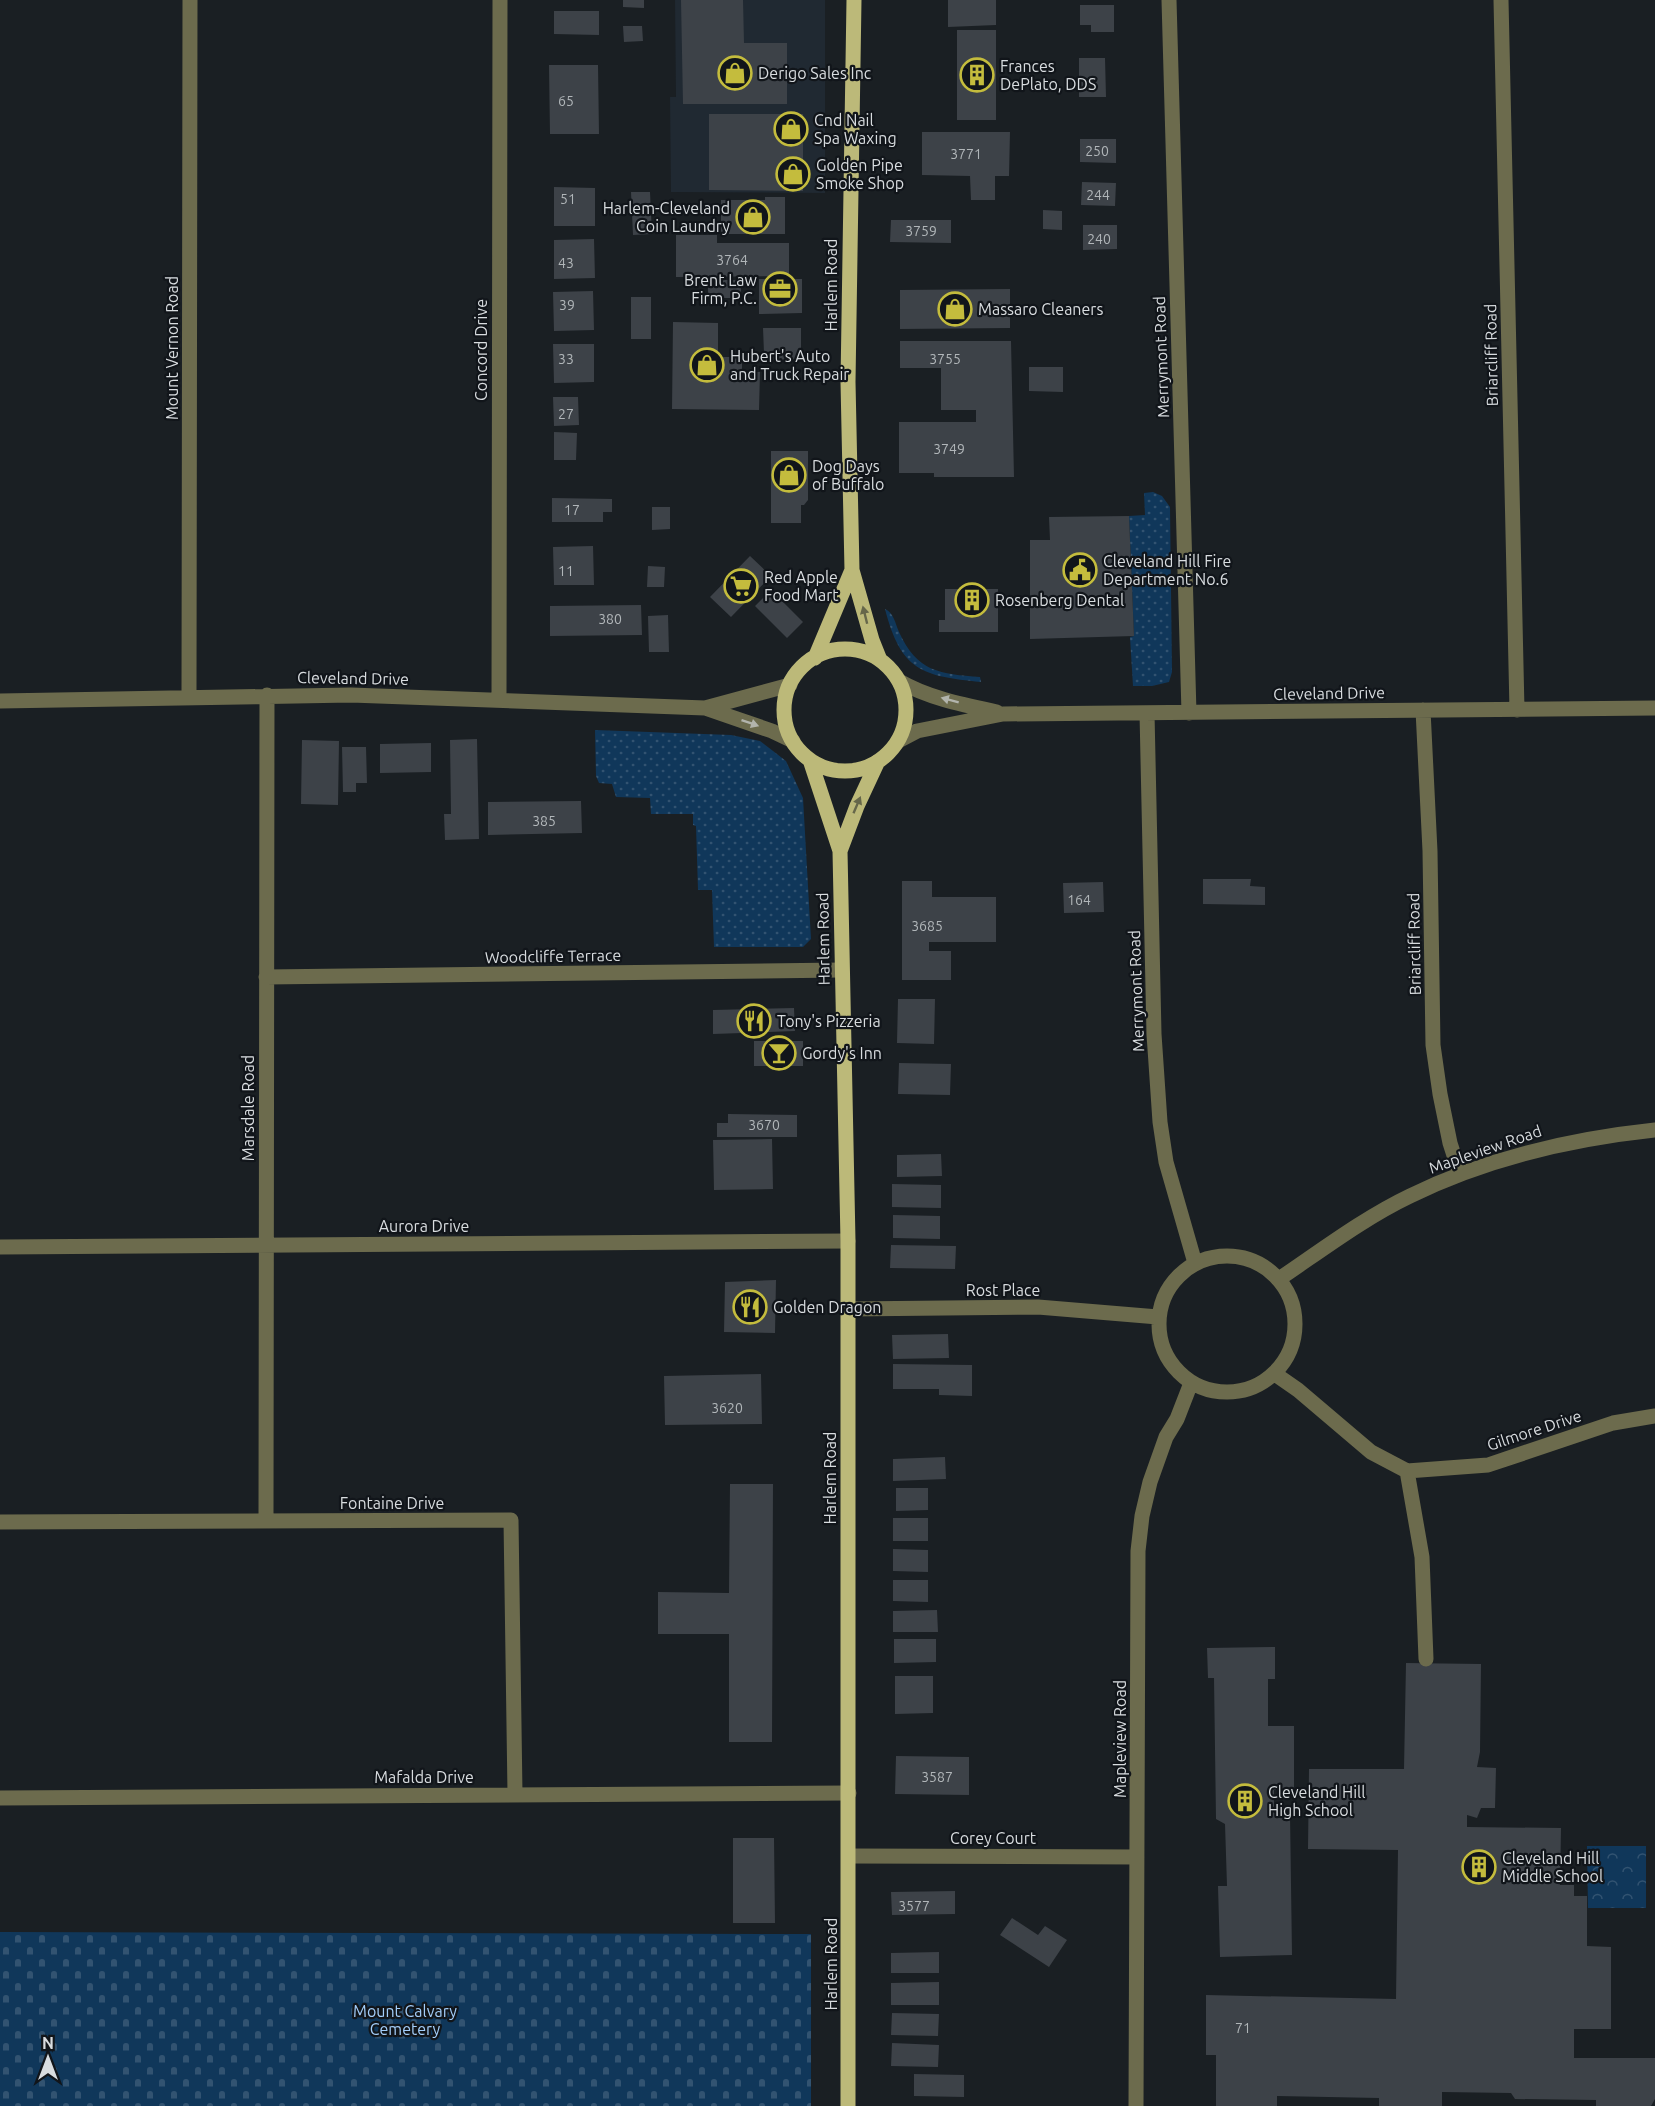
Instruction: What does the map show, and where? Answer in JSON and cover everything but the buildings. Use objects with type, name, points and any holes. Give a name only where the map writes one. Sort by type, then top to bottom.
[{"type":"main road","name":"Harlem Road","points":[[854,0],[848,382],[852,570],[880,660]]},
{"type":"main road","name":"Harlem Road","points":[[814,658],[852,570]]},
{"type":"main road","points":[[841,650],[868,654],[880,660],[894,673],[905,696],[907,711],[898,741],[890,752],[865,768],[851,771],[837,770],[810,760],[793,741],[785,719],[786,696],[796,674],[814,658],[841,650]]},
{"type":"main road","name":"Harlem Road","points":[[810,760],[840,851],[848,1241],[848,2106]]},
{"type":"main road","name":"Harlem Road","points":[[840,851],[857,806],[878,761]]},
{"type":"street","name":"Mount Vernon Road","points":[[189,696],[190,0]]},
{"type":"street","name":"Concord Drive","points":[[499,700],[500,0]]},
{"type":"street","name":"Merrymont Road","points":[[1169,0],[1189,713]]},
{"type":"street","name":"Briarcliff Road","points":[[1501,0],[1517,710]]},
{"type":"street","name":"Cleveland Drive","points":[[899,681],[914,690],[1003,714]]},
{"type":"street","name":"Cleveland Drive","points":[[705,708],[790,685]]},
{"type":"street","name":"Marsdale Road","points":[[266,1521],[267,695]]},
{"type":"street","name":"Cleveland Drive","points":[[0,701],[351,695],[705,708],[772,731],[793,741]]},
{"type":"street","name":"Cleveland Drive","points":[[898,741],[917,731],[1003,714],[1655,708]]},
{"type":"street","name":"Briarcliff Road","points":[[1423,710],[1430,851],[1433,1045],[1448,1133],[1460,1173]]},
{"type":"street","name":"Merrymont Road","points":[[1147,713],[1154,1034],[1160,1122],[1166,1162],[1195,1263]]},
{"type":"street","name":"Woodcliffe Terrace","points":[[266,978],[841,970]]},
{"type":"street","name":"Mapleview Road","points":[[1279,1280],[1355,1228],[1408,1196],[1460,1173],[1562,1143],[1605,1135],[1655,1130]]},
{"type":"street","name":"Aurora Drive","points":[[0,1246],[848,1241]]},
{"type":"street","points":[[1231,1255],[1261,1264],[1279,1280],[1291,1299],[1296,1322],[1289,1354],[1275,1374],[1260,1384],[1237,1392],[1213,1391],[1191,1383],[1169,1362],[1160,1340],[1158,1317],[1163,1298],[1176,1278],[1195,1263],[1207,1258],[1231,1255]]},
{"type":"street","name":"Rost Place","points":[[848,1309],[1038,1307],[1158,1317]]},
{"type":"street","points":[[1275,1374],[1298,1390],[1371,1452],[1407,1471],[1422,1557],[1426,1659]]},
{"type":"street","name":"Mapleview Road","points":[[1136,2106],[1140,1540],[1142,1516],[1150,1482],[1166,1437],[1177,1419],[1191,1383]]},
{"type":"street","name":"Gilmore Drive","points":[[1407,1471],[1488,1465],[1613,1423],[1655,1416]]},
{"type":"street","name":"Fontaine Drive","points":[[0,1522],[511,1520],[515,1794]]},
{"type":"street","name":"Mafalda Drive","points":[[0,1798],[849,1793]]},
{"type":"street","name":"Corey Court","points":[[849,1856],[1137,1857]]},
{"type":"shaded area","points":[[675,0],[825,0],[825,193],[671,192],[670,97],[676,97]]},
{"type":"green space","points":[[1153,492],[1162,496],[1170,507],[1172,672],[1169,682],[1152,686],[1133,686],[1130,637],[1134,636],[1129,516],[1145,515],[1144,493]]},
{"type":"green space","points":[[885,609],[892,616],[906,645],[922,663],[942,672],[980,677],[981,682],[943,677],[917,666],[898,646]]},
{"type":"green space","points":[[595,730],[731,735],[760,741],[786,761],[803,798],[811,939],[803,947],[714,947],[712,890],[698,890],[696,826],[693,825],[693,814],[651,814],[650,798],[616,797],[612,784],[599,783],[596,776]]},
{"type":"green space","points":[[1587,1846],[1646,1846],[1646,1908],[1588,1908]]},
{"type":"green space","name":"Mount Calvary Cemetery","points":[[0,1932],[811,1934],[811,2106],[0,2106]]},
{"type":"place","name":"Derigo Sales Inc","points":[[735,73]]},
{"type":"place","name":"Frances DePlato, DDS","points":[[977,75]]},
{"type":"place","name":"Cnd Nail Spa Waxing","points":[[791,129]]},
{"type":"place","name":"Golden Pipe Smoke Shop","points":[[793,174]]},
{"type":"place","name":"Harlem-Cleveland Coin Laundry","points":[[753,217]]},
{"type":"place","name":"Brent Law Firm, P.C.","points":[[780,289]]},
{"type":"place","name":"Massaro Cleaners","points":[[955,309]]},
{"type":"place","name":"Hubert's Auto and Truck Repair","points":[[707,365]]},
{"type":"place","name":"Dog Days of Buffalo","points":[[789,475]]},
{"type":"place","name":"Cleveland Hill Fire Department No.6","points":[[1080,570]]},
{"type":"place","name":"Red Apple Food Mart","points":[[741,586]]},
{"type":"place","name":"Rosenberg Dental","points":[[972,600]]},
{"type":"place","name":"Tony's Pizzeria","points":[[754,1021]]},
{"type":"place","name":"Gordy's Inn","points":[[779,1053]]},
{"type":"place","name":"Golden Dragon","points":[[750,1307]]},
{"type":"place","name":"Cleveland Hill High School","points":[[1245,1801]]},
{"type":"place","name":"Cleveland Hill Middle School","points":[[1479,1867]]}]
